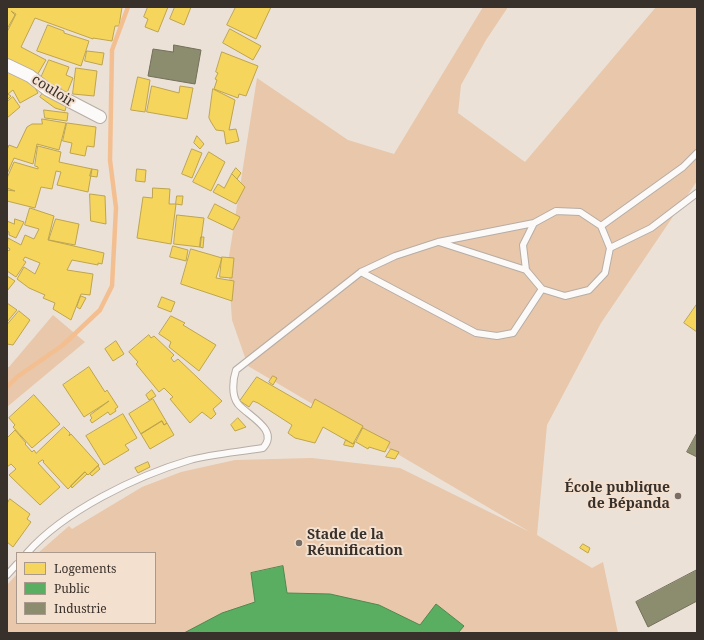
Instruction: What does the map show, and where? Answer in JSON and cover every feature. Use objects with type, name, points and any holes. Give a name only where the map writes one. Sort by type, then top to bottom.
[{"type":"street","name":"couloir","points":[[7,64],[30,76],[48,90],[100,117]]},
{"type":"lane","points":[[601,226],[682,167],[697,153]]},
{"type":"lane","points":[[610,248],[651,228],[697,193]]},
{"type":"lane","points":[[28,552],[38,541],[80,511],[125,484],[191,460],[263,448],[268,442],[269,436],[256,418],[237,403],[234,395],[233,378],[236,370],[361,272],[395,256],[438,242],[534,224],[556,211],[580,212],[601,226],[610,248],[606,273],[589,290],[565,296],[542,289],[526,270],[438,242]]},
{"type":"lane","points":[[526,270],[523,245],[534,224]]},
{"type":"lane","points":[[361,272],[476,333],[497,336],[513,333],[542,289]]},
{"type":"lane","points":[[7,575],[16,565]]},
{"type":"shaded area","points":[[483,7],[508,7],[486,40],[461,85],[458,113],[525,162],[656,7],[697,7],[697,181],[601,323],[547,425],[537,535],[592,568],[603,562],[618,633],[7,633],[7,585],[16,575],[16,624],[156,624],[156,552],[39,552],[69,526],[72,529],[142,487],[181,472],[235,460],[312,458],[400,468],[530,532],[248,366],[232,320],[228,263],[257,78],[348,140],[394,154]]},
{"type":"shaded area","points":[[53,315],[85,342],[7,407],[7,367],[9,367]]},
{"type":"building: Logements","points":[[7,7],[122,7],[119,26],[115,26],[112,41],[93,39],[35,18],[21,47],[46,60],[36,77],[7,60],[7,32],[16,14],[11,11],[15,15],[7,29]]},
{"type":"building: Logements","points":[[148,7],[168,7],[158,32],[145,27],[148,19],[144,17]]},
{"type":"building: Logements","points":[[175,7],[191,7],[184,25],[170,19]]},
{"type":"building: Logements","points":[[236,7],[271,7],[256,39],[227,25]]},
{"type":"building: Logements","points":[[48,25],[64,31],[64,33],[89,41],[81,66],[37,51]]},
{"type":"building: Logements","points":[[230,29],[261,46],[253,60],[223,43]]},
{"type":"building: Logements","points":[[87,51],[104,53],[102,65],[85,61]]},
{"type":"building: Logements","points":[[222,52],[258,66],[246,96],[239,94],[238,98],[214,89],[217,80],[215,79],[218,73],[216,72]]},
{"type":"building: Logements","points":[[49,60],[69,67],[66,75],[73,78],[67,93],[60,90],[61,88],[40,80]]},
{"type":"building: Logements","points":[[7,66],[24,80],[29,77],[38,93],[20,103],[13,90],[8,94],[11,96],[7,100]]},
{"type":"building: Logements","points":[[76,68],[97,71],[94,96],[73,94]]},
{"type":"building: Logements","points":[[138,77],[150,80],[145,112],[131,110]]},
{"type":"building: Logements","points":[[152,86],[179,93],[180,86],[193,88],[187,119],[147,112]]},
{"type":"building: Logements","points":[[213,89],[235,100],[229,130],[236,129],[239,141],[226,144],[224,131],[216,130],[209,118]]},
{"type":"building: Logements","points":[[45,90],[67,103],[65,111],[55,108],[40,97]]},
{"type":"building: Logements","points":[[13,97],[20,107],[7,118],[7,102]]},
{"type":"building: Logements","points":[[44,110],[68,113],[67,121],[45,118]]},
{"type":"building: Logements","points":[[42,119],[66,123],[59,150],[37,144],[33,164],[14,158],[7,174],[7,150],[9,145],[17,148],[27,127],[32,124],[42,124]]},
{"type":"building: Logements","points":[[67,123],[96,127],[94,147],[87,146],[85,156],[70,153],[72,143],[63,141]]},
{"type":"building: Logements","points":[[197,136],[204,144],[200,149],[194,143]]},
{"type":"building: Logements","points":[[38,146],[61,152],[59,162],[92,169],[88,192],[57,185],[61,172],[56,171],[52,189],[41,187],[35,208],[7,201],[7,190],[15,191],[7,188],[7,178],[14,162],[38,169],[38,167],[35,166]]},
{"type":"building: Logements","points":[[192,149],[202,153],[192,178],[182,174]]},
{"type":"building: Logements","points":[[209,152],[225,162],[211,191],[193,182]]},
{"type":"building: Logements","points":[[236,168],[241,173],[237,179],[232,174]]},
{"type":"building: Logements","points":[[92,169],[98,170],[97,177],[90,176]]},
{"type":"building: Logements","points":[[137,169],[146,170],[145,182],[136,181]]},
{"type":"building: Logements","points":[[232,174],[245,187],[236,204],[213,192],[218,184],[224,188]]},
{"type":"building: Logements","points":[[153,188],[170,189],[169,204],[176,204],[171,244],[137,238],[143,197],[152,198]]},
{"type":"building: Logements","points":[[90,194],[105,196],[106,224],[91,221]]},
{"type":"building: Logements","points":[[177,196],[183,196],[182,205],[176,204]]},
{"type":"building: Logements","points":[[215,204],[240,217],[233,230],[208,218]]},
{"type":"building: Logements","points":[[30,208],[54,216],[48,240],[104,253],[102,264],[98,263],[98,265],[72,260],[67,270],[93,274],[90,295],[81,294],[71,320],[53,309],[55,303],[43,298],[45,295],[29,288],[17,279],[24,267],[35,274],[40,263],[25,257],[23,260],[26,262],[16,277],[7,271],[7,249],[9,251],[10,249],[7,247],[8,238],[21,245],[25,235],[34,239],[39,229],[25,225]]},
{"type":"building: Logements","points":[[177,215],[204,218],[200,247],[174,244]]},
{"type":"building: Logements","points":[[15,219],[24,222],[16,238],[9,235],[9,232],[7,231],[7,221],[14,224]]},
{"type":"building: Logements","points":[[56,219],[79,224],[75,245],[49,240]]},
{"type":"building: Logements","points":[[201,237],[204,237],[203,248],[200,247]]},
{"type":"building: Logements","points":[[173,246],[188,250],[186,261],[170,257]]},
{"type":"building: Logements","points":[[191,249],[222,258],[216,278],[234,281],[232,301],[181,284]]},
{"type":"building: Logements","points":[[222,257],[234,258],[232,278],[220,277]]},
{"type":"building: Logements","points":[[7,276],[15,281],[7,291]]},
{"type":"building: Logements","points":[[81,296],[86,298],[80,309],[77,307]]},
{"type":"building: Logements","points":[[162,297],[175,302],[171,312],[158,307]]},
{"type":"building: Logements","points":[[7,303],[17,310],[7,322]]},
{"type":"building: Logements","points":[[697,304],[697,332],[684,323]]},
{"type":"building: Logements","points":[[19,311],[30,320],[13,345],[7,344],[7,325]]},
{"type":"building: Logements","points":[[171,316],[185,323],[183,325],[216,345],[199,371],[169,347],[171,342],[159,334]]},
{"type":"building: Logements","points":[[149,335],[151,338],[154,336],[174,355],[171,358],[174,362],[178,359],[222,401],[213,409],[216,414],[211,419],[202,412],[190,423],[170,399],[173,397],[164,388],[159,392],[136,364],[138,362],[129,352]]},
{"type":"building: Logements","points":[[116,341],[124,354],[113,361],[105,349]]},
{"type":"building: Logements","points":[[89,367],[105,392],[107,390],[118,407],[115,409],[116,411],[110,415],[108,412],[92,423],[90,420],[92,418],[90,415],[109,401],[84,417],[63,385]]},
{"type":"building: Logements","points":[[273,376],[277,378],[273,385],[269,382]]},
{"type":"building: Logements","points":[[257,377],[311,408],[315,399],[363,426],[353,444],[323,427],[315,443],[295,438],[288,433],[292,425],[258,403],[253,401],[249,407],[240,401]]},
{"type":"building: Logements","points":[[152,390],[156,396],[149,400],[146,395]]},
{"type":"building: Logements","points":[[34,395],[60,424],[32,448],[13,427],[15,425],[9,418]]},
{"type":"building: Logements","points":[[153,399],[167,423],[164,425],[162,421],[141,434],[129,414]]},
{"type":"building: Logements","points":[[123,414],[137,438],[125,445],[129,450],[104,465],[86,436]]},
{"type":"building: Logements","points":[[238,418],[246,427],[235,431],[231,425]]},
{"type":"building: Logements","points":[[162,421],[164,425],[167,423],[174,435],[150,449],[141,434]]},
{"type":"building: Logements","points":[[64,427],[70,433],[69,436],[71,434],[99,465],[88,475],[85,472],[68,489],[42,460],[38,463],[60,487],[40,505],[9,475],[16,469],[11,464],[7,467],[7,438],[15,430],[32,452],[34,450],[36,453]]},
{"type":"building: Logements","points":[[363,428],[390,442],[385,452],[369,447],[368,449],[356,442]]},
{"type":"building: Logements","points":[[346,440],[353,444],[355,442],[353,447],[344,445]]},
{"type":"building: Logements","points":[[391,449],[399,452],[395,459],[386,457]]},
{"type":"building: Logements","points":[[148,462],[150,467],[138,473],[135,468]]},
{"type":"building: Logements","points":[[98,466],[100,469],[92,476],[90,474]]},
{"type":"building: Logements","points":[[85,472],[87,474],[72,488],[71,486]]},
{"type":"building: Logements","points":[[10,499],[30,514],[27,519],[31,522],[13,547],[7,542],[7,504]]},
{"type":"building: Logements","points":[[583,544],[590,548],[588,553],[580,548]]},
{"type":"building: Public","points":[[283,566],[287,593],[330,594],[379,605],[420,625],[436,604],[464,626],[458,633],[184,633],[222,613],[255,602],[251,573]]},
{"type":"building: Industrie","points":[[174,45],[201,50],[195,84],[148,76],[153,49],[173,52]]},
{"type":"building: Industrie","points":[[697,433],[697,457],[687,452]]},
{"type":"building: Industrie","points":[[697,570],[697,601],[648,627],[636,602]]},
{"type":"waterway","points":[[7,387],[17,377],[63,345],[100,310],[112,286],[116,208],[110,160],[112,50],[128,7]]},
{"type":"place","name":"École publique de Bépanda","points":[[678,496]]},
{"type":"place","name":"Stade de la Réunification","points":[[299,543]]}]
